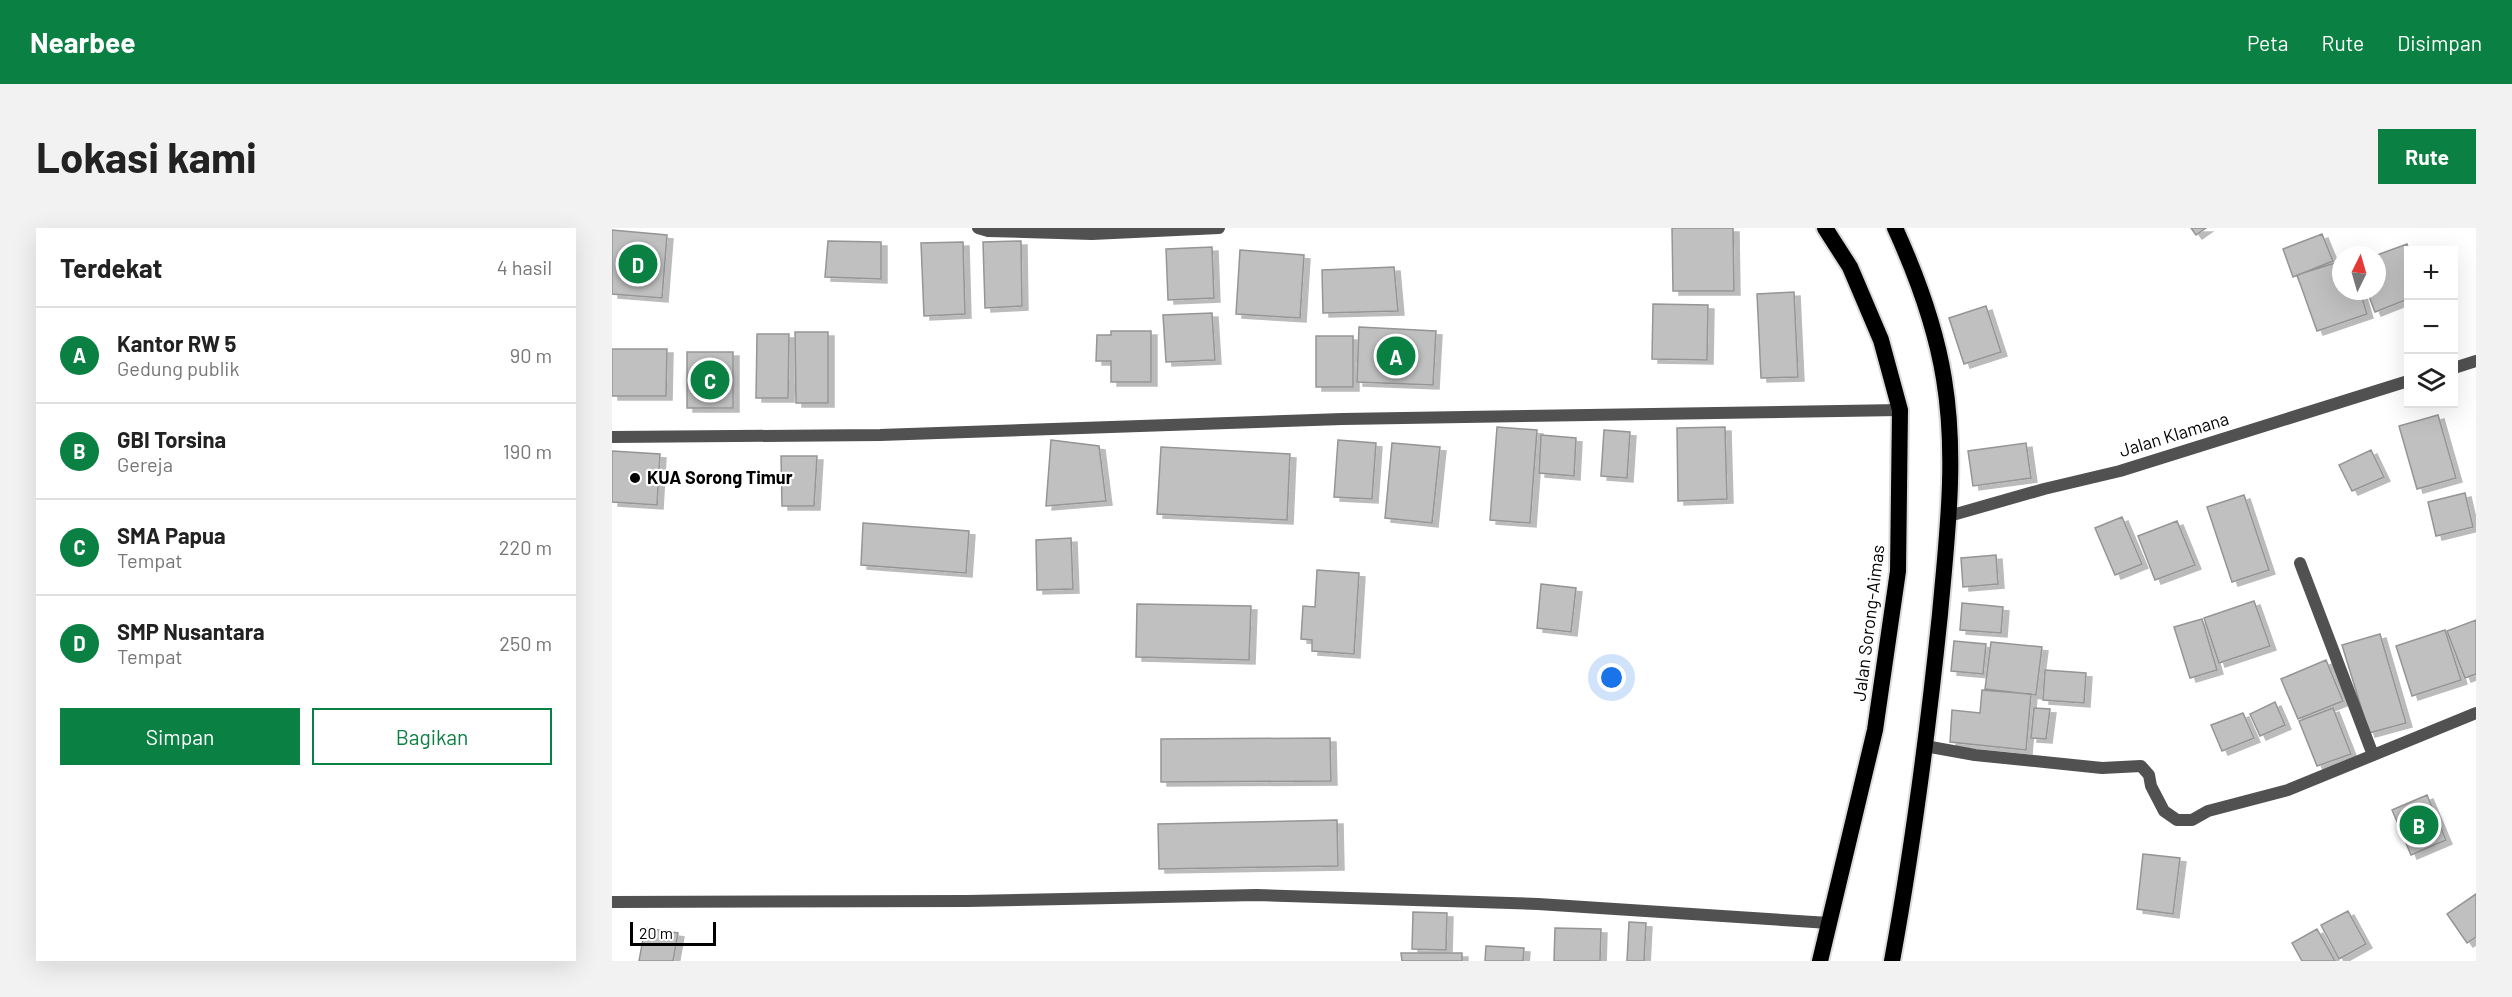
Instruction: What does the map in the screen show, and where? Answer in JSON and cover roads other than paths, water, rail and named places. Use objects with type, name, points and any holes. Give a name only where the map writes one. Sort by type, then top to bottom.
[{"type":"highway","name":"Jalan Sorong-Aimas","points":[[1820,961],[1875,730],[1898,571],[1900,410],[1881,340],[1850,267],[1825,228]]},
{"type":"highway","points":[[1892,961],[1925,746],[1949,516],[1951,434],[1944,378],[1932,325],[1895,228]]},
{"type":"street","points":[[978,228],[988,231],[1092,234],[1219,228]]},
{"type":"street","points":[[2458,367],[2476,361]]},
{"type":"street","name":"Jalan Klamana","points":[[1949,516],[2044,489],[2120,471],[2404,383]]},
{"type":"street","points":[[612,437],[880,435],[1342,419],[1900,410]]},
{"type":"street","points":[[2300,563],[2373,755]]},
{"type":"street","points":[[1925,746],[1975,755],[2102,768],[2141,766],[2149,775],[2151,786],[2164,812],[2176,820],[2192,820],[2208,812],[2288,790],[2476,713]]},
{"type":"street","points":[[612,902],[956,901],[1257,895],[1538,904],[1829,923]]},
{"type":"place","name":"SMP Nusantara","points":[[638,264]]},
{"type":"place","name":"Kantor RW 5","points":[[1396,356]]},
{"type":"place","name":"SMA Papua","points":[[710,380]]},
{"type":"place","name":"KUA Sorong Timur","points":[[635,478]]},
{"type":"place","name":"GBI Torsina","points":[[2419,825]]}]
